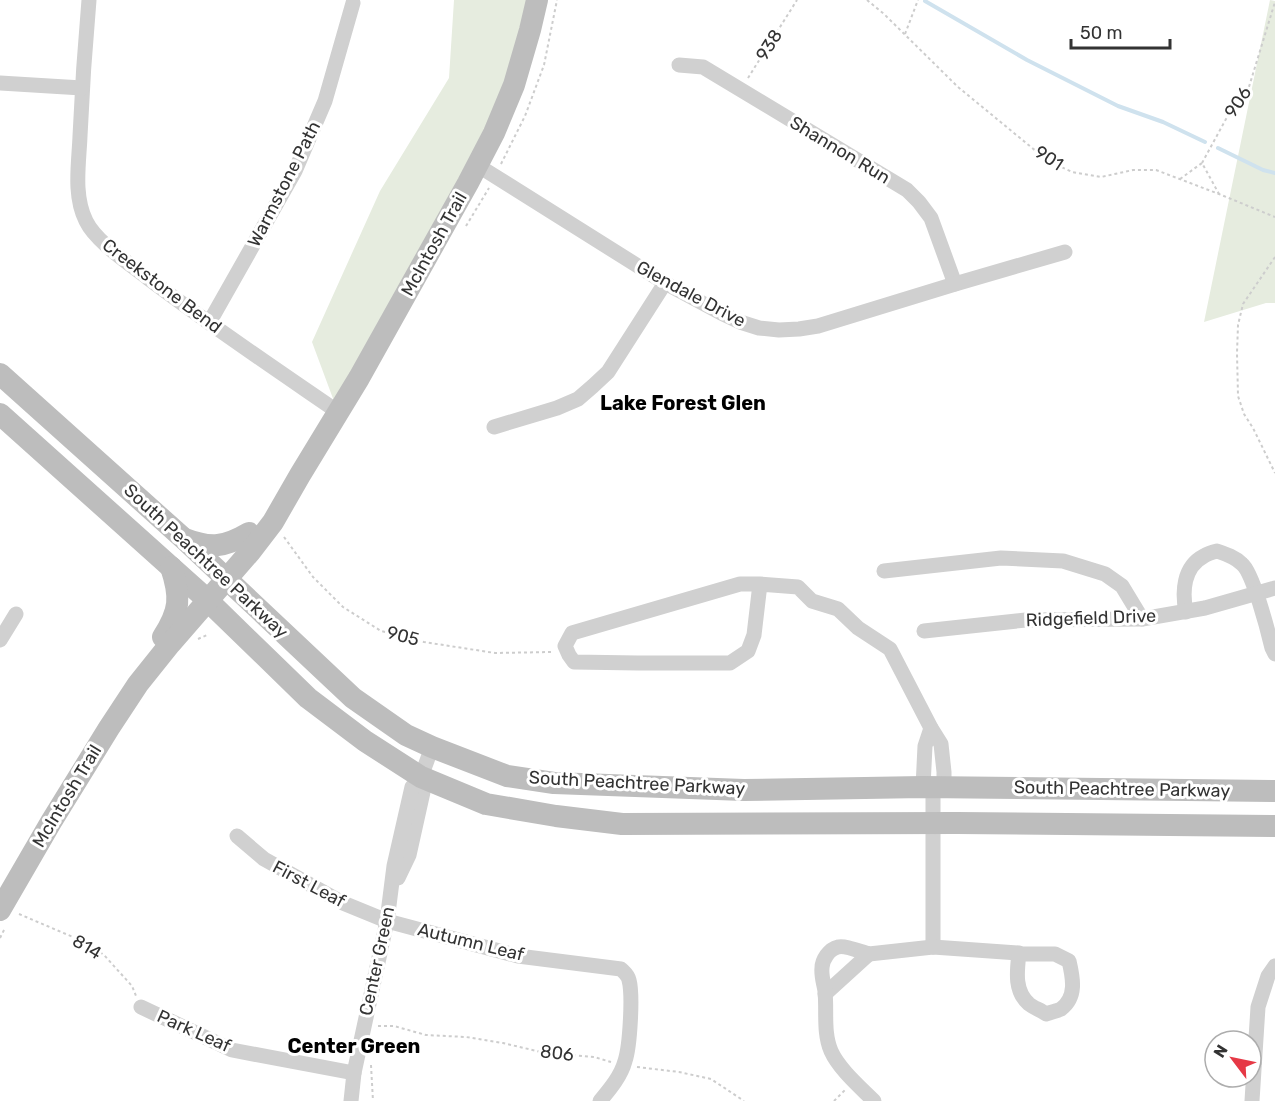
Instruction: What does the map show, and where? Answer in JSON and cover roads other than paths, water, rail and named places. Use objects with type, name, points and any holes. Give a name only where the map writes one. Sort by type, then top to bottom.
[{"type":"main road","name":"McIntosh Trail","points":[[3,908],[109,728],[166,640],[252,539],[300,474],[359,378],[494,133],[514,86],[531,30],[537,0]]},
{"type":"main road","name":"South Peachtree Parkway","points":[[0,374],[183,538],[353,698],[406,735],[507,776],[554,783],[744,789],[933,787],[1275,792]]},
{"type":"main road","name":"South Peachtree Parkway","points":[[0,414],[171,567],[308,698],[365,741],[421,777],[486,804],[622,824],[1275,825]]},
{"type":"main road","points":[[183,538],[200,545],[217,546],[252,539],[247,583],[252,603]]},
{"type":"main road","points":[[166,640],[177,603],[177,585],[171,567]]},
{"type":"main road","points":[[166,640],[205,627],[225,628],[243,636]]},
{"type":"street","name":"Creekstone Bend","points":[[89,0],[77,180],[85,220],[96,235],[115,253],[209,323],[338,412]]},
{"type":"street","name":"Warmstone Path","points":[[209,323],[295,171],[326,101],[353,3]]},
{"type":"street","name":"Shannon Run","points":[[679,66],[703,67],[906,190],[931,218],[955,284]]},
{"type":"street","points":[[0,83],[82,88]]},
{"type":"street","name":"Glendale Drive","points":[[477,165],[666,283],[740,322],[759,328],[779,330],[818,326],[1065,252]]},
{"type":"street","points":[[494,427],[557,408],[578,399],[608,372],[666,283]]},
{"type":"street","points":[[1186,612],[1183,596],[1185,578],[1193,566],[1202,556],[1217,551],[1229,555],[1244,565],[1275,654]]},
{"type":"street","points":[[884,571],[1000,558],[1063,561],[1105,574],[1122,586],[1142,619]]},
{"type":"street","points":[[760,584],[754,635],[748,651],[730,663],[574,662],[565,646],[572,633],[740,584],[760,584],[798,587],[812,601],[838,609],[858,628],[890,649],[941,744],[944,772],[933,787],[933,947]]},
{"type":"street","name":"Ridgefield Drive","points":[[924,631],[1026,620],[1142,619],[1205,608],[1275,588]]},
{"type":"street","points":[[0,640],[16,614]]},
{"type":"street","name":"Center Green","points":[[351,1101],[354,1072],[387,921],[391,891],[409,855],[423,792],[421,777],[432,747]]},
{"type":"street","name":"First Leaf","points":[[237,836],[264,859],[293,876],[342,903],[387,921]]},
{"type":"street","name":"Autumn Leaf","points":[[387,921],[518,956],[621,969],[630,981],[626,1060],[619,1076],[600,1101]]},
{"type":"street","points":[[873,1101],[842,1067],[831,1051],[824,1014],[825,994],[822,969],[824,959],[830,951],[844,947],[869,954],[933,947],[1055,954],[1069,961],[1074,980],[1070,999],[1060,1010],[1046,1014],[1029,1003],[1018,990],[1018,953]]},
{"type":"street","points":[[825,994],[869,954]]},
{"type":"street","points":[[1252,1101],[1258,1007],[1268,976],[1275,966]]},
{"type":"street","name":"Park Leaf","points":[[141,1007],[232,1050],[354,1072]]},
{"type":"waterway","points":[[925,1],[1027,60],[1118,106],[1163,122],[1205,142]]},
{"type":"waterway","points":[[1218,148],[1263,170],[1275,173]]},
{"type":"district","name":"Lake Forest Glen","points":[[683,403]]},
{"type":"district","name":"Center Green","points":[[354,1046]]}]
